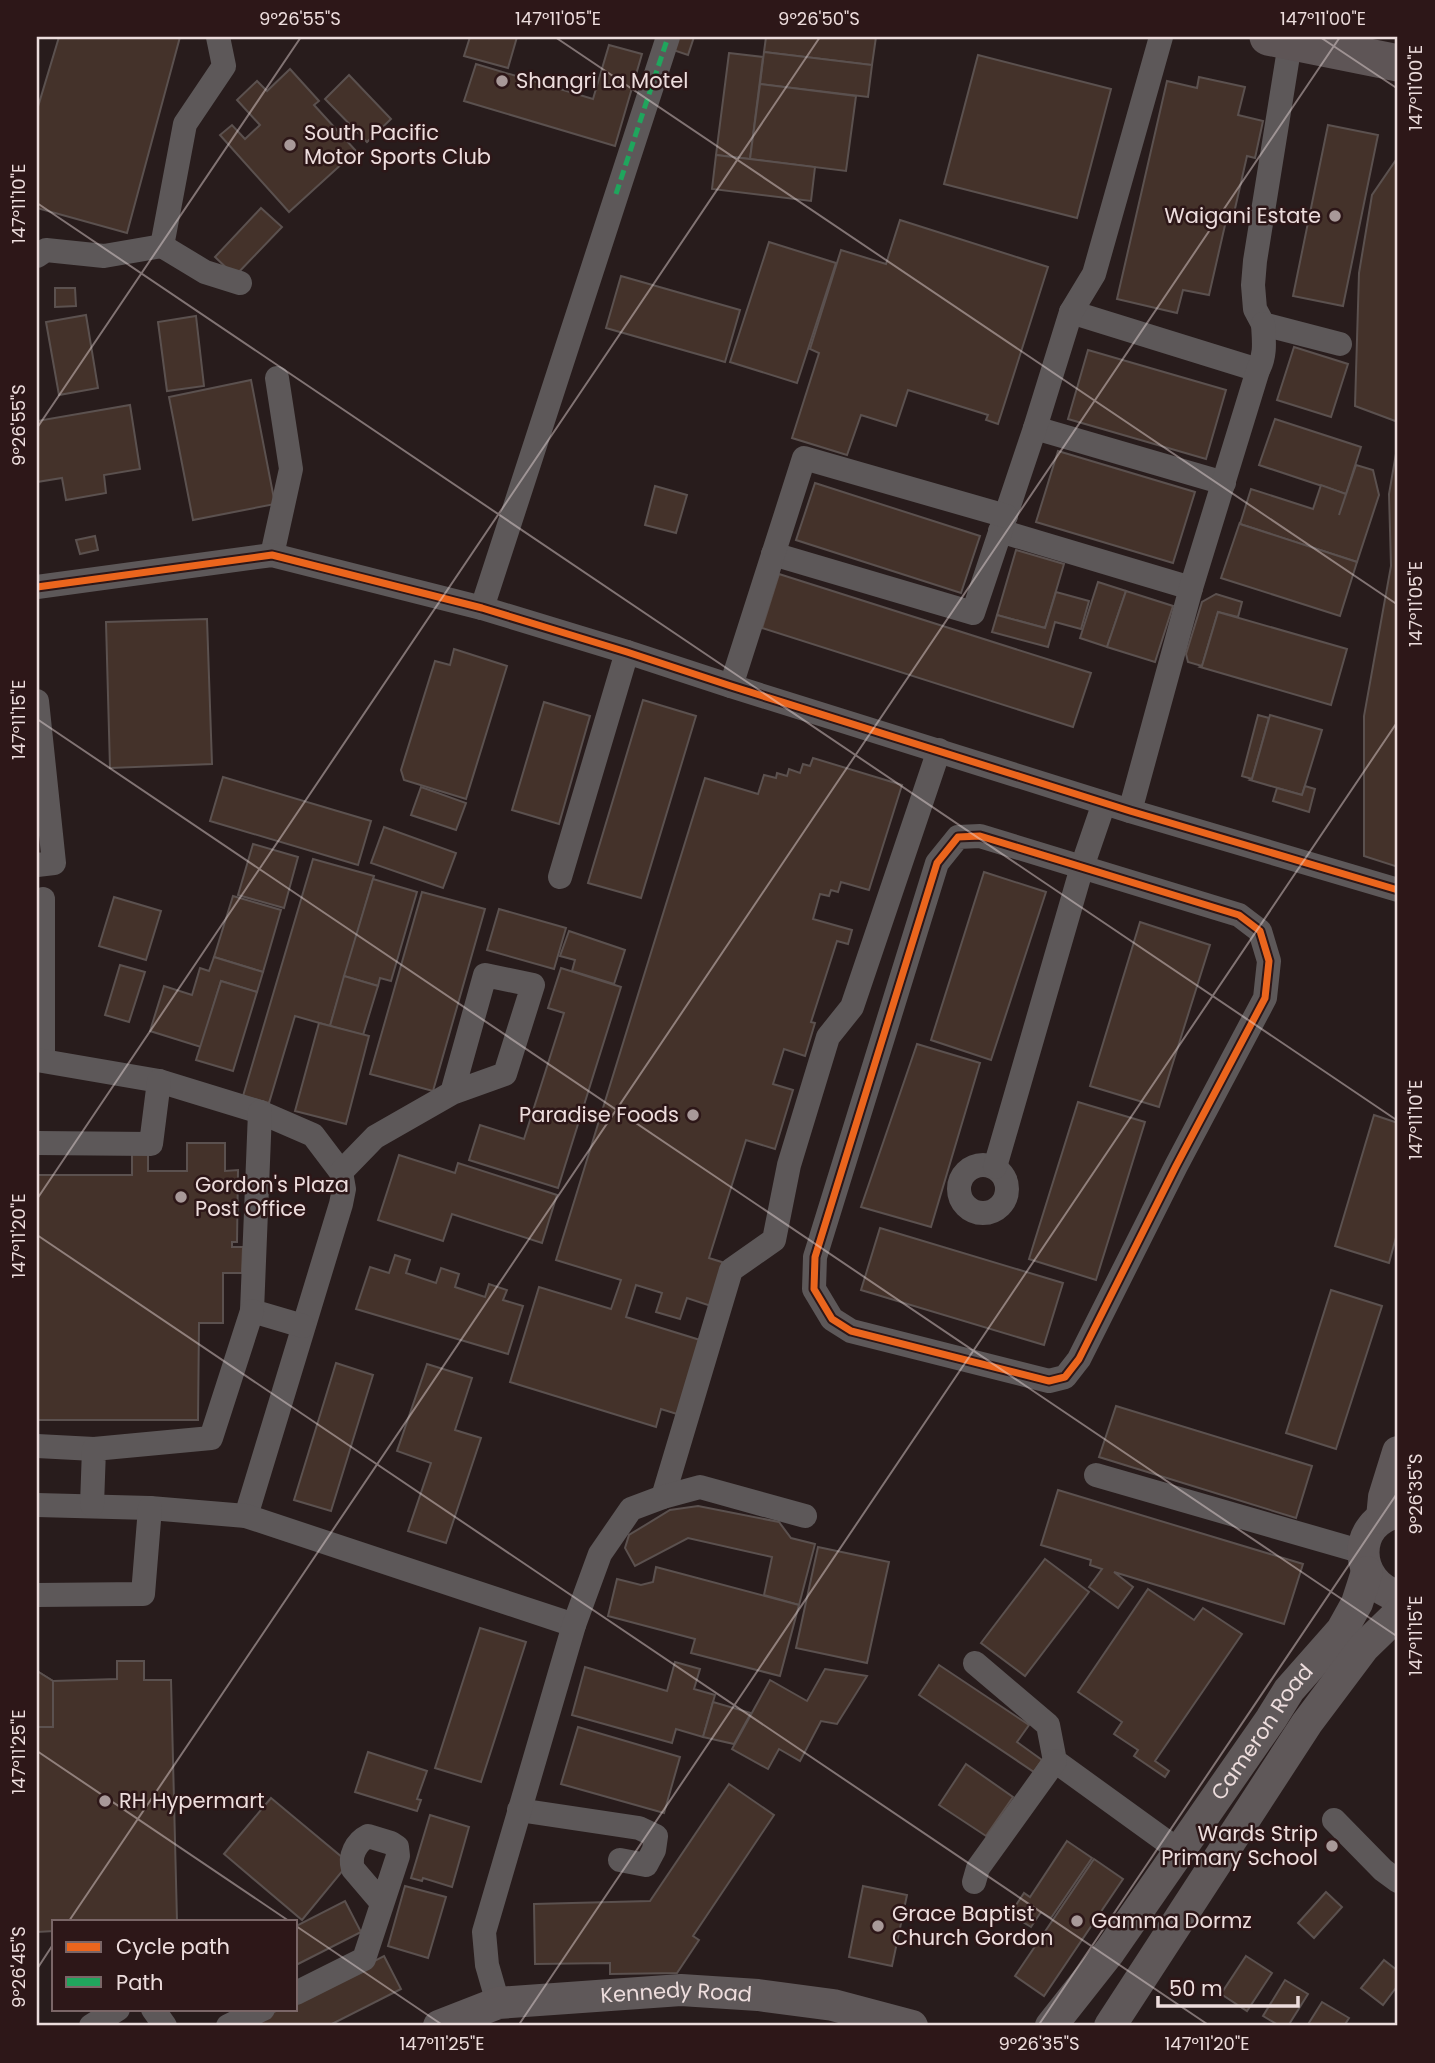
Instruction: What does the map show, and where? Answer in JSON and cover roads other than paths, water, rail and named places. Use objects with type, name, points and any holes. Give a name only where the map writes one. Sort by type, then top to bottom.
[{"type":"highway","points":[[1278,38],[1398,63]]},
{"type":"main road","points":[[1390,1515],[1384,1497],[1398,1452]]},
{"type":"main road","name":"Cameron Road","points":[[1051,2026],[1110,1951],[1289,1690],[1342,1630],[1357,1602],[1365,1562],[1366,1539],[1372,1528],[1390,1515]]},
{"type":"main road","points":[[1365,1562],[1375,1584],[1387,1593],[1398,1596]]},
{"type":"main road","name":"Cameron Road","points":[[1110,2026],[1307,1723],[1364,1647],[1398,1614]]},
{"type":"main road","name":"Kennedy Road","points":[[439,2026],[498,2003],[694,1991],[758,1995],[833,2005],[912,2026]]},
{"type":"street","points":[[162,246],[185,124],[224,66],[218,37]]},
{"type":"street","points":[[482,608],[668,37]]},
{"type":"street","points":[[773,554],[972,613],[1071,312],[1094,274],[1161,37]]},
{"type":"street","points":[[1130,811],[1191,588],[1263,360],[1263,324],[1255,309],[1253,285],[1278,38]]},
{"type":"street","points":[[37,256],[46,250],[104,256],[162,246],[205,272],[240,283]]},
{"type":"street","points":[[1071,312],[1258,370]]},
{"type":"street","points":[[1263,324],[1340,344]]},
{"type":"street","points":[[272,555],[291,469],[277,378]]},
{"type":"street","points":[[1035,428],[1224,483]]},
{"type":"street","points":[[730,686],[804,458],[1191,588]]},
{"type":"street","points":[[37,587],[272,555],[482,608],[1104,803],[1398,890]]},
{"type":"street","points":[[559,877],[627,652]]},
{"type":"street","points":[[37,701],[54,863],[37,865]]},
{"type":"street","points":[[663,1497],[731,1270],[774,1240],[789,1165],[828,1037],[852,1007],[939,750]]},
{"type":"street","points":[[995,1167],[1082,867],[1104,803]]},
{"type":"street","points":[[980,836],[1082,867],[1239,915],[1260,931],[1269,961],[1265,999],[1176,1166],[1079,1359],[1065,1377],[1049,1381],[851,1331],[832,1319],[814,1289],[815,1257],[937,863],[958,837],[980,836]]},
{"type":"street","points":[[43,899],[40,1060],[159,1081],[260,1112],[313,1135],[341,1172],[344,1189],[341,1204],[246,1516]]},
{"type":"street","points":[[341,1172],[375,1137],[452,1093],[505,1074],[533,985],[485,975],[452,1093]]},
{"type":"street","points":[[37,1143],[151,1144],[159,1081]]},
{"type":"street","points":[[37,1446],[94,1449],[211,1438],[252,1311],[260,1112]]},
{"type":"street","points":[[252,1311],[303,1326]]},
{"type":"street","points":[[92,1505],[94,1449]]},
{"type":"street","points":[[1096,1475],[1365,1562]]},
{"type":"street","points":[[498,2003],[487,1965],[484,1932],[574,1625],[600,1554],[610,1538],[631,1509],[700,1487],[805,1516]]},
{"type":"street","points":[[37,1505],[150,1508],[246,1516],[574,1625]]},
{"type":"street","points":[[37,1595],[143,1594],[150,1508]]},
{"type":"street","points":[[975,1663],[1048,1725],[1055,1761],[1178,1850]]},
{"type":"street","points":[[974,1882],[978,1868],[1055,1761]]},
{"type":"street","points":[[519,1810],[639,1829],[656,1836],[654,1850],[646,1865],[620,1860]]},
{"type":"street","points":[[1334,1821],[1383,1870],[1398,1881]]},
{"type":"street","points":[[298,1992],[364,1959],[382,1903]]},
{"type":"street","points":[[91,2026],[116,2010]]},
{"type":"street","points":[[154,2010],[165,2026]]},
{"type":"street","points":[[228,2026],[261,2010]]},
{"type":"place","name":"Shangri La Motel","points":[[502,81]]},
{"type":"place","name":"South Pacific Motor Sports Club","points":[[290,145]]},
{"type":"place","name":"Waigani Estate","points":[[1335,216]]},
{"type":"place","name":"Paradise Foods","points":[[693,1115]]},
{"type":"place","name":"Gordon's Plaza Post Office","points":[[181,1197]]},
{"type":"place","name":"RH Hypermart","points":[[105,1801]]},
{"type":"place","name":"Wards Strip Primary School","points":[[1332,1846]]},
{"type":"place","name":"Gamma Dormz","points":[[1077,1921]]},
{"type":"place","name":"Grace Baptist Church Gordon","points":[[878,1926]]}]
